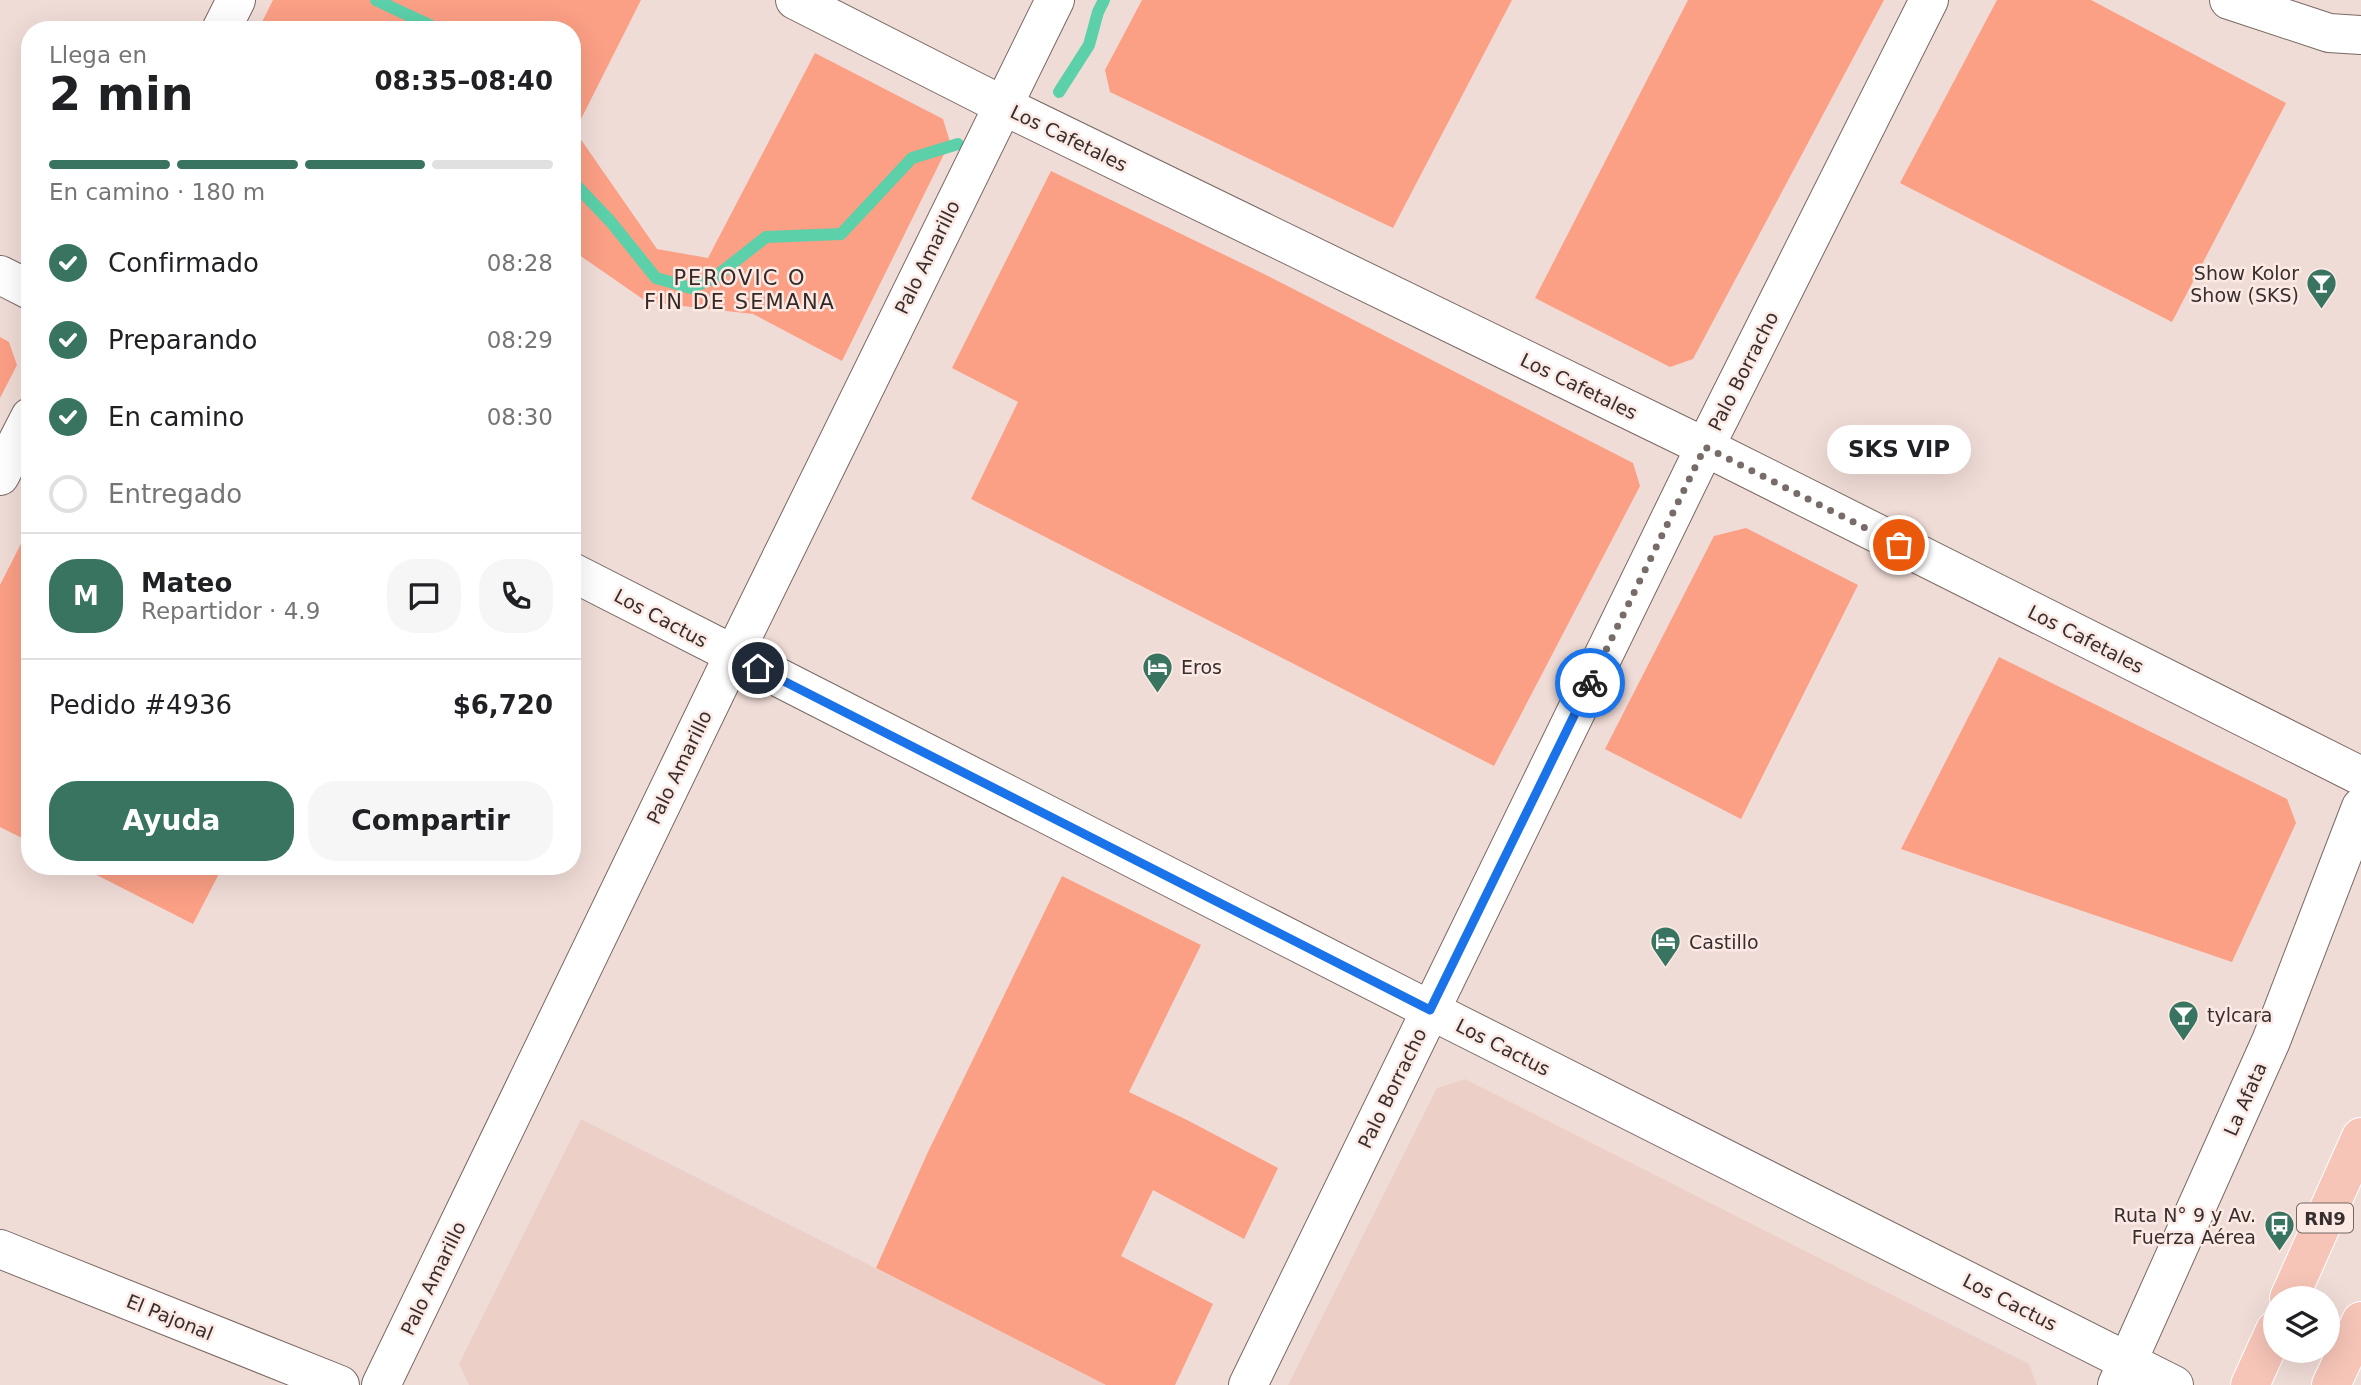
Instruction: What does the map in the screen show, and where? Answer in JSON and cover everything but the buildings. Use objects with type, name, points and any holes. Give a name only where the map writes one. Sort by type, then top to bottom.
[{"type":"main road","name":"RN9","points":[[2294,1286],[2361,1137]]},
{"type":"main road","points":[[2331,1385],[2361,1321]]},
{"type":"main road","points":[[2250,1385],[2263,1356]]},
{"type":"street","points":[[226,21],[236,0]]},
{"type":"street","name":"Los Cafetales","points":[[795,0],[1002,105],[1705,447],[2361,776]]},
{"type":"street","name":"Palo Amarillo","points":[[381,1385],[733,656],[1055,0]]},
{"type":"street","name":"Palo Borracho","points":[[1248,1385],[1705,447],[1929,0]]},
{"type":"street","points":[[2229,0],[2345,34],[2361,54]]},
{"type":"street","points":[[0,275],[21,286]]},
{"type":"street","points":[[0,476],[21,435]]},
{"type":"street","name":"Los Cactus","points":[[581,577],[1430,1010],[2122,1373],[2174,1385]]},
{"type":"street","name":"La Afata","points":[[2122,1373],[2271,1041],[2361,807]]},
{"type":"street","name":"El Pajonal","points":[[0,1249],[340,1385]]},
{"type":"shaded area","points":[[273,0],[641,0],[581,119],[581,21],[262,21]]},
{"type":"shaded area","points":[[1142,0],[1512,0],[1393,228],[1110,92],[1105,70]]},
{"type":"shaded area","points":[[1688,0],[1884,0],[1693,359],[1670,367],[1535,298]]},
{"type":"shaded area","points":[[1997,0],[2091,0],[2286,103],[2172,322],[1900,183]]},
{"type":"shaded area","points":[[815,53],[943,119],[950,142],[842,361],[753,314],[647,302],[581,256],[581,140],[657,249],[708,258]]},
{"type":"shaded area","points":[[1051,171],[1262,273],[1633,463],[1640,486],[1494,766],[971,499],[1018,402],[952,368]]},
{"type":"shaded area","points":[[0,337],[9,342],[17,365],[0,398]]},
{"type":"shaded area","points":[[1746,528],[1858,585],[1741,819],[1605,749],[1714,536]]},
{"type":"shaded area","points":[[21,544],[21,838],[0,827],[0,585]]},
{"type":"shaded area","points":[[1999,657],[2287,799],[2296,823],[2232,962],[1901,849]]},
{"type":"shaded area","points":[[97,875],[218,875],[193,924]]},
{"type":"shaded area","points":[[1062,876],[1201,945],[1129,1092],[1278,1168],[1244,1239],[1153,1190],[1121,1256],[1213,1304],[1175,1385],[1106,1385],[876,1268],[927,1154]]},
{"type":"shaded area","points":[[1465,1079],[2029,1364],[2037,1385],[1288,1385],[1437,1088]]},
{"type":"shaded area","points":[[581,1119],[1106,1385],[469,1385],[459,1364]]},
{"type":"waterway","points":[[376,0],[421,21]]},
{"type":"waterway","points":[[1059,92],[1089,45],[1104,0]]},
{"type":"waterway","points":[[581,190],[611,222],[656,278],[691,288],[714,278],[766,237],[841,234],[912,158],[958,144]]},
{"type":"way so far","points":[[1590,683],[1705,447],[1899,545]]},
{"type":"place","name":"Show Kolor Show (SKS)","points":[[2322,311]]},
{"type":"place","name":"SKS VIP","points":[[1899,545]]},
{"type":"place","name":"Eros","points":[[1158,694]]},
{"type":"place","name":"Castillo","points":[[1666,969]]},
{"type":"place","name":"tylcara","points":[[2184,1042]]},
{"type":"place","name":"Ruta N° 9 y Av. Fuerza Aérea","points":[[2279,1253]]},
{"type":"district","name":"PEROVIC O FIN DE SEMANA","points":[[740,290]]},
{"type":"route","points":[[758,668],[1430,1010],[1590,683]]}]
